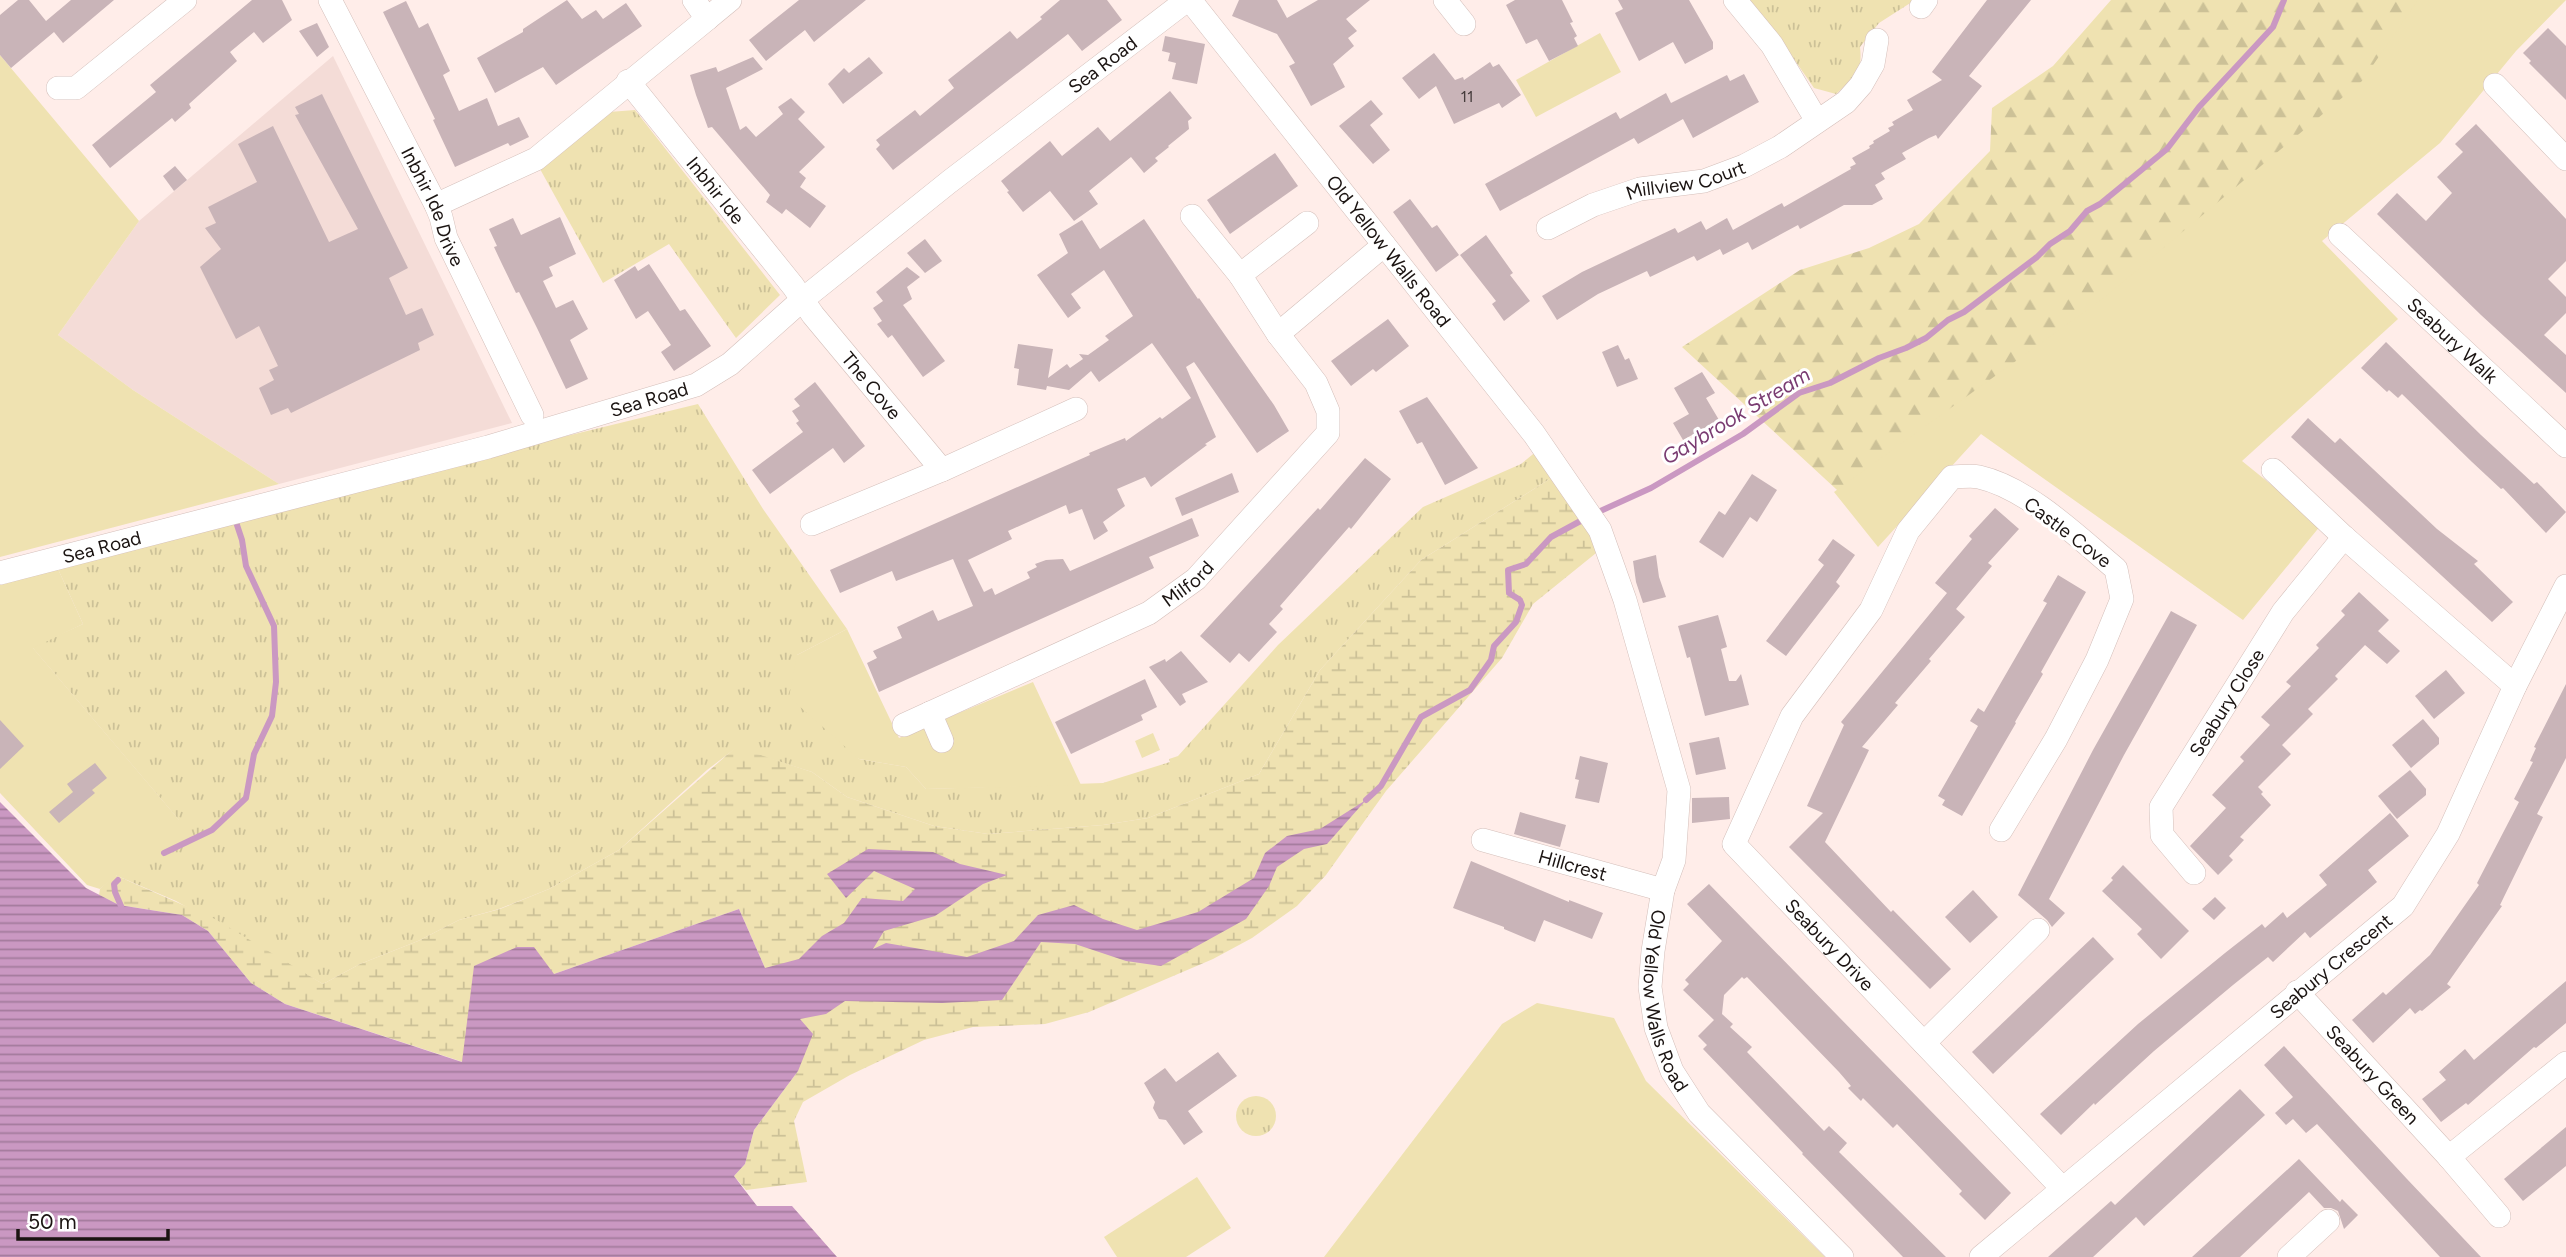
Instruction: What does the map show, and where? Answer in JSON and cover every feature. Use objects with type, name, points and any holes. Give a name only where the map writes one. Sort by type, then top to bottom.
[{"type":"street","points":[[58,88],[76,88],[85,82],[185,0]]},
{"type":"street","name":"Inbhir Ide Drive","points":[[330,0],[436,205],[446,238],[532,415]]},
{"type":"street","points":[[436,205],[536,159],[628,81],[701,9],[730,0]]},
{"type":"street","name":"Old Yellow Walls Road","points":[[1188,0],[1534,434],[1598,527],[1625,600],[1679,790],[1674,860],[1663,890],[1653,951],[1650,987],[1656,1028],[1672,1071],[1699,1113],[1842,1257]]},
{"type":"street","name":"Sea Road","points":[[0,573],[488,447],[696,385],[730,364],[803,300],[948,182],[1188,0]]},
{"type":"street","points":[[1445,0],[1464,24]]},
{"type":"street","points":[[1735,0],[1772,45],[1817,121]]},
{"type":"street","name":"Millview Court","points":[[1548,228],[1593,205],[1640,189],[1704,181],[1744,166],[1780,147],[1846,102],[1861,85],[1873,64],[1877,40]]},
{"type":"street","name":"Inbhir Ide","points":[[628,81],[803,300]]},
{"type":"street","points":[[2495,85],[2566,159]]},
{"type":"street","name":"Milford","points":[[904,725],[1149,613],[1196,579],[1328,433],[1328,411],[1316,383],[1278,334],[1240,275],[1192,216]]},
{"type":"street","points":[[1240,275],[1307,223]]},
{"type":"street","name":"Seabury Walk","points":[[2340,235],[2566,446]]},
{"type":"street","points":[[1278,334],[1384,245]]},
{"type":"street","name":"The Cove","points":[[803,300],[943,470]]},
{"type":"street","points":[[812,524],[943,470],[1076,409]]},
{"type":"street","points":[[2273,470],[2344,537],[2515,686]]},
{"type":"street","name":"Castle Cove","points":[[1734,844],[1792,716],[1871,610],[1908,531],[1952,477],[1976,476],[1997,482],[2044,510],[2116,569],[2122,599],[2097,660],[2062,727],[2001,830]]},
{"type":"street","name":"Seabury Close","points":[[2194,873],[2162,835],[2161,807],[2283,612],[2344,537]]},
{"type":"street","name":"Seabury Crescent","points":[[1981,1257],[2403,906],[2448,834],[2515,686],[2566,586]]},
{"type":"street","points":[[930,713],[942,741]]},
{"type":"street","name":"Hillcrest","points":[[1483,841],[1663,890]]},
{"type":"street","name":"Seabury Drive","points":[[1734,844],[2062,1188]]},
{"type":"street","points":[[1924,1043],[2038,930]]},
{"type":"street","name":"Seabury Green","points":[[2297,992],[2449,1157],[2499,1216]]},
{"type":"street","points":[[2449,1157],[2566,1063]]},
{"type":"street","points":[[2290,1257],[2328,1221]]},
{"type":"shaded area","points":[[333,56],[512,423],[279,484],[133,390],[58,335],[139,221]]},
{"type":"shaded area","points":[[1366,800],[1327,844],[1304,849],[1277,867],[1269,886],[1246,919],[1161,966],[1126,961],[1075,944],[1041,942],[1002,1000],[942,1003],[845,1001],[826,1014],[800,1019],[813,1034],[798,1071],[754,1130],[745,1164],[734,1176],[757,1206],[792,1206],[837,1257],[0,1257],[0,802],[86,888],[119,905],[182,915],[208,931],[251,983],[285,1004],[462,1062],[474,966],[517,947],[534,947],[554,974],[739,909],[765,968],[799,959],[822,936],[844,923],[862,898],[903,901],[915,889],[874,871],[846,898],[827,874],[868,849],[933,852],[960,864],[1007,875],[983,884],[935,916],[884,931],[873,949],[886,943],[967,957],[1014,941],[1038,915],[1074,905],[1103,919],[1137,930],[1198,912],[1254,878],[1265,853],[1287,836],[1320,829]]},
{"type":"green space","points":[[1748,0],[1915,0],[1879,23],[1860,47],[1860,63],[1856,74],[1836,94],[1814,88],[1780,39]]},
{"type":"green space","points":[[2111,0],[2461,0],[2329,168],[1849,501],[1682,347],[1800,270],[1869,248],[1919,224],[1990,151],[1992,108],[2053,66]]},
{"type":"green space","points":[[2418,0],[2566,0],[2516,51],[2440,143],[2322,241],[2398,319],[2242,461],[2321,525],[2243,620],[1981,434],[1878,547],[1834,492],[2105,297],[2362,81]]},
{"type":"green space","points":[[1600,33],[1621,72],[1536,117],[1516,80]]},
{"type":"green space","points":[[0,55],[139,221],[58,335],[133,390],[279,484],[0,557]]},
{"type":"green space","points":[[635,110],[780,295],[736,338],[669,244],[603,283],[540,169],[609,112]]},
{"type":"green space","points":[[698,404],[763,509],[847,629],[797,655],[859,759],[906,767],[926,789],[1103,783],[1170,762],[1169,759],[1178,756],[1278,645],[1423,507],[1521,464],[1543,446],[1556,475],[1421,560],[1320,670],[1259,774],[1148,818],[1103,825],[988,834],[934,826],[847,797],[812,772],[736,748],[707,770],[619,850],[549,889],[499,909],[459,920],[418,941],[360,964],[323,984],[176,901],[115,875],[179,820],[32,647],[83,624],[58,569],[546,441]]},
{"type":"green space","points":[[1556,475],[1606,545],[1533,604],[1502,658],[1386,791],[1326,875],[1297,906],[1252,938],[1213,959],[1089,1012],[1045,1024],[973,1027],[924,1040],[850,1075],[803,1102],[794,1121],[807,1182],[746,1190],[734,1176],[745,1164],[754,1130],[798,1071],[799,1019],[765,968],[739,909],[554,974],[463,1062],[285,1004],[251,983],[208,931],[182,915],[119,905],[99,895],[100,889],[115,875],[215,919],[323,984],[360,964],[418,941],[459,920],[500,909],[549,889],[619,850],[736,747],[812,772],[847,797],[934,826],[988,834],[1103,825],[1148,818],[1259,774],[1320,670],[1421,560]]},
{"type":"green space","points":[[58,569],[83,624],[33,648],[180,821],[100,889],[87,885],[0,793],[0,585]]},
{"type":"green space","points":[[847,629],[899,738],[1033,682],[1081,785],[926,789],[906,767],[859,759],[789,697],[797,655]]},
{"type":"green space","points":[[1153,733],[1160,750],[1142,758],[1135,741]]},
{"type":"green space","points":[[1537,1003],[1614,1018],[1646,1081],[1825,1257],[1324,1257],[1502,1024]]},
{"type":"green space","points":[[1256,1096],[1264,1097],[1270,1102],[1275,1108],[1275,1124],[1270,1130],[1264,1135],[1256,1136],[1248,1135],[1242,1130],[1237,1124],[1236,1116],[1237,1108],[1242,1102],[1248,1097]]},
{"type":"green space","points":[[1197,1177],[1231,1228],[1186,1257],[1117,1257],[1104,1237]]},
{"type":"building","points":[[18,0],[29,0],[46,21],[71,0],[114,0],[63,43],[54,32],[11,68],[0,55],[0,15]]},
{"type":"building","points":[[252,0],[282,0],[292,20],[263,43],[254,32],[230,52],[237,61],[189,104],[191,108],[175,122],[172,118],[110,168],[92,145],[156,92],[150,85]]},
{"type":"building","points":[[567,0],[582,19],[596,10],[603,19],[626,3],[642,26],[556,85],[543,67],[495,93],[477,58],[523,32],[523,29]]},
{"type":"building","points":[[799,0],[866,0],[814,42],[805,30],[766,61],[749,40]]},
{"type":"building","points":[[1060,0],[1107,0],[1122,20],[1082,51],[1068,34],[893,170],[876,149],[880,145],[876,140],[915,110],[920,116],[954,88],[948,80],[1010,31],[1017,39]]},
{"type":"building","points":[[1239,0],[1277,0],[1287,18],[1318,0],[1370,0],[1346,19],[1357,31],[1348,38],[1354,46],[1333,64],[1345,87],[1311,106],[1289,66],[1295,63],[1277,34],[1232,16]]},
{"type":"building","points":[[1515,0],[1562,0],[1573,22],[1570,23],[1577,36],[1574,38],[1578,46],[1549,61],[1537,39],[1526,44],[1506,5]]},
{"type":"building","points":[[1618,0],[1689,0],[1713,42],[1713,49],[1685,64],[1673,42],[1639,61],[1615,13],[1623,9]]},
{"type":"building","points":[[1987,0],[2031,0],[1969,76],[1982,86],[1938,139],[1936,135],[1902,153],[1906,159],[1881,173],[1885,179],[1875,185],[1883,199],[1872,205],[1844,205],[1800,229],[1798,225],[1752,250],[1748,242],[1723,255],[1720,249],[1697,261],[1694,256],[1650,277],[1647,271],[1598,294],[1557,320],[1542,296],[1582,272],[1675,228],[1678,233],[1701,221],[1706,230],[1727,218],[1733,230],[1782,203],[1784,207],[1851,169],[1850,167],[1856,164],[1852,158],[1870,148],[1873,141],[1890,131],[1888,128],[1894,125],[1892,122],[1913,110],[1907,100],[1942,80],[1932,72]]},
{"type":"building","points":[[406,1],[419,28],[428,23],[450,71],[443,75],[459,111],[487,98],[498,126],[519,117],[529,137],[510,146],[508,143],[455,167],[383,12]]},
{"type":"building","points":[[317,23],[329,47],[317,57],[299,31]]},
{"type":"building","points":[[2548,28],[2566,46],[2566,100],[2529,63],[2531,61],[2523,53]]},
{"type":"building","points":[[1165,36],[1205,44],[1197,84],[1172,79],[1176,63],[1168,61],[1170,53],[1162,51]]},
{"type":"building","points":[[1434,53],[1455,80],[1463,77],[1464,80],[1490,62],[1493,67],[1499,64],[1521,95],[1502,108],[1499,103],[1454,124],[1436,86],[1419,99],[1402,78]]},
{"type":"building","points":[[753,57],[763,69],[726,88],[740,130],[746,126],[756,137],[783,114],[778,107],[791,98],[805,112],[798,119],[825,147],[799,172],[806,178],[800,187],[826,206],[810,228],[786,209],[782,214],[766,202],[770,195],[712,127],[708,128],[696,95],[690,75],[716,67],[718,72]]},
{"type":"building","points":[[869,57],[883,73],[843,104],[828,84],[844,68],[849,73]]},
{"type":"building","points":[[1744,74],[1759,102],[1693,138],[1683,119],[1638,144],[1634,138],[1500,211],[1485,184],[1616,112],[1620,119],[1666,93],[1671,103],[1727,75],[1730,81]]},
{"type":"building","points":[[1170,91],[1192,118],[1188,121],[1189,129],[1155,158],[1158,161],[1144,173],[1131,157],[1089,191],[1098,204],[1074,221],[1050,191],[1023,212],[1007,192],[1009,191],[1001,181],[1050,141],[1062,156],[1098,127],[1110,141]]},
{"type":"building","points":[[322,94],[408,268],[389,278],[406,315],[422,308],[434,335],[418,343],[420,350],[291,413],[288,408],[271,415],[259,388],[274,380],[269,370],[278,366],[259,326],[236,339],[200,267],[221,249],[205,228],[216,223],[208,207],[257,182],[238,144],[273,126],[329,242],[358,229],[295,115],[299,114],[295,107]]},
{"type":"building","points":[[1371,100],[1383,114],[1370,125],[1390,150],[1373,164],[1339,126]]},
{"type":"building","points":[[2476,124],[2566,219],[2566,261],[2548,279],[2566,297],[2566,313],[2544,335],[2566,355],[2566,393],[2377,214],[2397,193],[2426,221],[2452,193],[2437,177],[2463,152],[2455,144]]},
{"type":"building","points":[[1275,153],[1298,186],[1230,234],[1207,200]]},
{"type":"building","points":[[175,166],[187,180],[174,191],[163,176]]},
{"type":"building","points":[[1410,199],[1432,228],[1437,225],[1459,255],[1436,272],[1393,212]]},
{"type":"building","points":[[560,217],[576,254],[549,267],[553,276],[543,281],[556,308],[573,300],[588,329],[570,340],[588,379],[566,389],[519,292],[516,293],[501,262],[489,229],[513,218],[521,235]]},
{"type":"building","points":[[1144,219],[1274,405],[1289,431],[1257,453],[1194,362],[1186,367],[1216,437],[1205,444],[1207,445],[1151,487],[1145,477],[1117,489],[1125,506],[1103,522],[1108,531],[1094,540],[1082,509],[1069,514],[1066,505],[1008,531],[1012,539],[968,560],[984,592],[992,588],[995,595],[1030,578],[1027,572],[1037,567],[1035,564],[1046,560],[1063,559],[1070,571],[1192,518],[1199,536],[1149,557],[1154,568],[879,692],[867,663],[877,658],[873,651],[902,638],[897,627],[933,610],[938,621],[973,606],[953,559],[896,581],[892,571],[840,593],[830,570],[1090,455],[1089,453],[1125,438],[1126,441],[1191,398],[1152,343],[1099,382],[1091,371],[1069,390],[1047,386],[1046,390],[1017,385],[1019,369],[1014,368],[1018,344],[1053,349],[1048,378],[1067,364],[1070,368],[1083,359],[1079,354],[1088,355],[1109,340],[1105,336],[1133,316],[1104,270],[1071,294],[1081,308],[1068,318],[1037,275],[1068,253],[1059,234],[1082,220],[1100,249]]},
{"type":"building","points":[[1486,235],[1513,273],[1510,275],[1530,301],[1504,321],[1492,304],[1496,301],[1460,255]]},
{"type":"building","points":[[925,239],[942,261],[925,273],[907,253]]},
{"type":"building","points":[[649,264],[680,311],[685,309],[711,346],[674,371],[661,352],[671,345],[648,311],[636,319],[614,280],[635,266],[638,271]]},
{"type":"building","points":[[907,267],[920,277],[907,287],[912,299],[903,305],[945,361],[923,377],[892,335],[888,338],[877,324],[882,321],[873,308],[883,301],[876,292]]},
{"type":"building","points":[[1388,319],[1409,346],[1376,372],[1373,369],[1351,386],[1331,361]]},
{"type":"building","points":[[2386,342],[2481,435],[2534,484],[2537,482],[2566,512],[2546,533],[2503,488],[2402,394],[2398,398],[2389,390],[2387,392],[2361,368]]},
{"type":"building","points":[[1618,345],[1625,360],[1629,358],[1638,379],[1617,387],[1602,352]]},
{"type":"building","points":[[1702,372],[1715,393],[1706,398],[1719,420],[1683,440],[1673,423],[1689,414],[1674,388]]},
{"type":"building","points":[[815,382],[865,446],[844,463],[833,448],[770,494],[752,470],[803,432],[792,411],[800,406],[794,399]]},
{"type":"building","points":[[1427,397],[1478,468],[1445,485],[1422,442],[1417,444],[1399,411]]},
{"type":"building","points":[[2308,418],[2335,443],[2340,438],[2437,529],[2478,561],[2474,564],[2513,602],[2492,622],[2291,437]]},
{"type":"building","points":[[1365,458],[1391,479],[1351,529],[1349,527],[1280,606],[1283,609],[1269,624],[1277,632],[1249,662],[1239,653],[1230,663],[1200,636],[1318,508],[1320,510]]},
{"type":"building","points":[[1232,473],[1239,492],[1182,516],[1175,498]]},
{"type":"building","points":[[1752,474],[1777,490],[1757,522],[1750,517],[1723,558],[1699,542],[1719,511],[1725,515]]},
{"type":"building","points":[[1995,508],[2019,529],[1988,563],[1992,566],[1956,609],[1965,617],[1895,703],[1898,705],[1862,747],[1869,750],[1825,842],[1891,912],[1893,910],[1951,969],[1930,989],[1789,847],[1823,813],[1807,806],[1844,725],[1841,722],[1947,593],[1935,583],[1972,539],[1969,536]]},
{"type":"building","points":[[1833,539],[1855,555],[1836,582],[1840,586],[1786,656],[1766,641],[1824,565],[1818,560]]},
{"type":"building","points":[[1656,555],[1659,577],[1666,597],[1643,603],[1633,561]]},
{"type":"building","points":[[2058,575],[2086,592],[2016,723],[1962,816],[1942,805],[1945,800],[1938,796],[1978,726],[1970,721],[1978,708],[1984,712],[2047,603],[2043,601]]},
{"type":"building","points":[[2359,592],[2389,620],[2378,631],[2400,651],[2387,664],[2365,645],[2335,676],[2338,679],[2308,709],[2313,714],[2282,745],[2291,754],[2258,787],[2271,805],[2240,837],[2244,840],[2229,856],[2233,860],[2218,875],[2190,846],[2226,808],[2212,795],[2244,761],[2240,757],[2270,725],[2261,717],[2291,686],[2286,682],[2319,648],[2316,645],[2345,615],[2341,611]]},
{"type":"building","points":[[2171,611],[2197,625],[2124,755],[2049,899],[2065,913],[2052,927],[2018,895],[2093,750]]},
{"type":"building","points":[[1718,615],[1727,647],[1721,649],[1729,681],[1736,681],[1741,674],[1749,705],[1705,716],[1690,657],[1687,658],[1678,626]]},
{"type":"building","points":[[1181,651],[1208,682],[1182,694],[1186,702],[1180,706],[1149,667],[1165,659],[1166,662]]},
{"type":"building","points":[[2446,670],[2465,693],[2434,719],[2415,696]]},
{"type":"building","points":[[1145,679],[1157,707],[1141,715],[1143,720],[1071,754],[1055,722]]},
{"type":"building","points":[[2566,684],[2566,758],[2537,814],[2543,817],[2500,905],[2502,906],[2447,984],[2451,987],[2422,1011],[2415,1014],[2410,1008],[2373,1043],[2352,1020],[2383,992],[2386,995],[2430,955],[2479,885],[2477,883],[2519,802],[2514,799],[2533,762],[2530,761],[2536,748],[2534,747]]},
{"type":"building","points":[[2423,719],[2439,738],[2439,744],[2411,768],[2392,745]]},
{"type":"building","points":[[0,720],[24,746],[0,769]]},
{"type":"building","points":[[1719,737],[1726,769],[1696,775],[1689,743]]},
{"type":"building","points":[[1580,756],[1608,763],[1599,803],[1575,798],[1579,780],[1575,779]]},
{"type":"building","points":[[95,763],[107,778],[92,790],[95,793],[59,823],[49,812],[73,792],[67,784]]},
{"type":"building","points":[[2410,770],[2426,789],[2426,795],[2397,819],[2378,796]]},
{"type":"building","points":[[1729,797],[1730,819],[1692,823],[1692,798]]},
{"type":"building","points":[[1520,812],[1566,825],[1560,847],[1514,834]]},
{"type":"building","points":[[2390,813],[2409,836],[2368,870],[2377,882],[2310,938],[2305,932],[2273,962],[2268,957],[2233,985],[2095,1105],[2094,1103],[2061,1135],[2040,1114],[2138,1024],[2225,953],[2262,924],[2265,928],[2283,912],[2287,918],[2327,885],[2319,875]]},
{"type":"building","points":[[1471,861],[1569,902],[1603,913],[1592,939],[1544,920],[1535,942],[1453,908]]},
{"type":"building","points":[[2123,865],[2189,931],[2161,959],[2137,934],[2142,929],[2102,891]]},
{"type":"building","points":[[1709,884],[2011,1193],[1985,1220],[1959,1194],[1962,1191],[1897,1124],[1893,1128],[1863,1098],[1861,1101],[1848,1088],[1851,1086],[1839,1072],[1747,977],[1742,977],[1724,995],[1722,1014],[1733,1024],[1730,1027],[1752,1047],[1747,1052],[1824,1131],[1829,1126],[1847,1143],[1839,1152],[1946,1257],[1903,1257],[1703,1049],[1707,1045],[1698,1036],[1714,1020],[1683,990],[1689,984],[1685,980],[1722,941],[1687,904]]},
{"type":"building","points":[[1973,890],[1998,917],[1970,943],[1945,917]]},
{"type":"building","points":[[2215,897],[2226,908],[2214,920],[2202,909]]},
{"type":"building","points":[[2093,937],[2114,959],[1993,1074],[1972,1052]]},
{"type":"building","points":[[2566,981],[2566,1023],[2534,1047],[2468,1105],[2466,1103],[2441,1122],[2422,1099],[2446,1080],[2439,1072],[2465,1049],[2474,1060]]},
{"type":"building","points":[[2284,1046],[2481,1257],[2440,1257],[2317,1124],[2306,1133],[2293,1119],[2286,1125],[2275,1113],[2293,1097],[2264,1065]]},
{"type":"building","points":[[1218,1052],[1237,1076],[1188,1111],[1203,1132],[1184,1145],[1166,1120],[1159,1119],[1153,1108],[1155,1102],[1144,1083],[1165,1068],[1176,1082]]},
{"type":"building","points":[[2240,1089],[2265,1115],[2144,1226],[2136,1217],[2093,1257],[2048,1257],[2111,1201],[2115,1205]]},
{"type":"building","points":[[2566,1127],[2566,1166],[2523,1201],[2504,1179]]},
{"type":"building","points":[[2299,1159],[2340,1202],[2342,1199],[2358,1215],[2344,1229],[2338,1211],[2324,1208],[2309,1192],[2240,1257],[2192,1257]]},
{"type":"waterway","name":"Gaybrook Stream","points":[[1596,513],[1651,488],[1743,434],[1799,393],[1830,383],[1879,358],[1906,348],[1964,312],[2070,231],[2087,211],[2100,204],[2167,149],[2199,107],[2273,27],[2284,0]]},
{"type":"waterway","name":"Gaybrook Stream","points":[[1366,800],[1381,786],[1421,717],[1470,690],[1491,660],[1494,646],[1516,622],[1522,605],[1520,600],[1509,593],[1508,570],[1526,564],[1551,537],[1586,518]]},
{"type":"waterway","points":[[164,853],[212,830],[246,798],[254,754],[272,716],[276,682],[274,626],[246,566],[236,522]]},
{"type":"waterway","points":[[118,880],[114,884],[121,906]]}]
